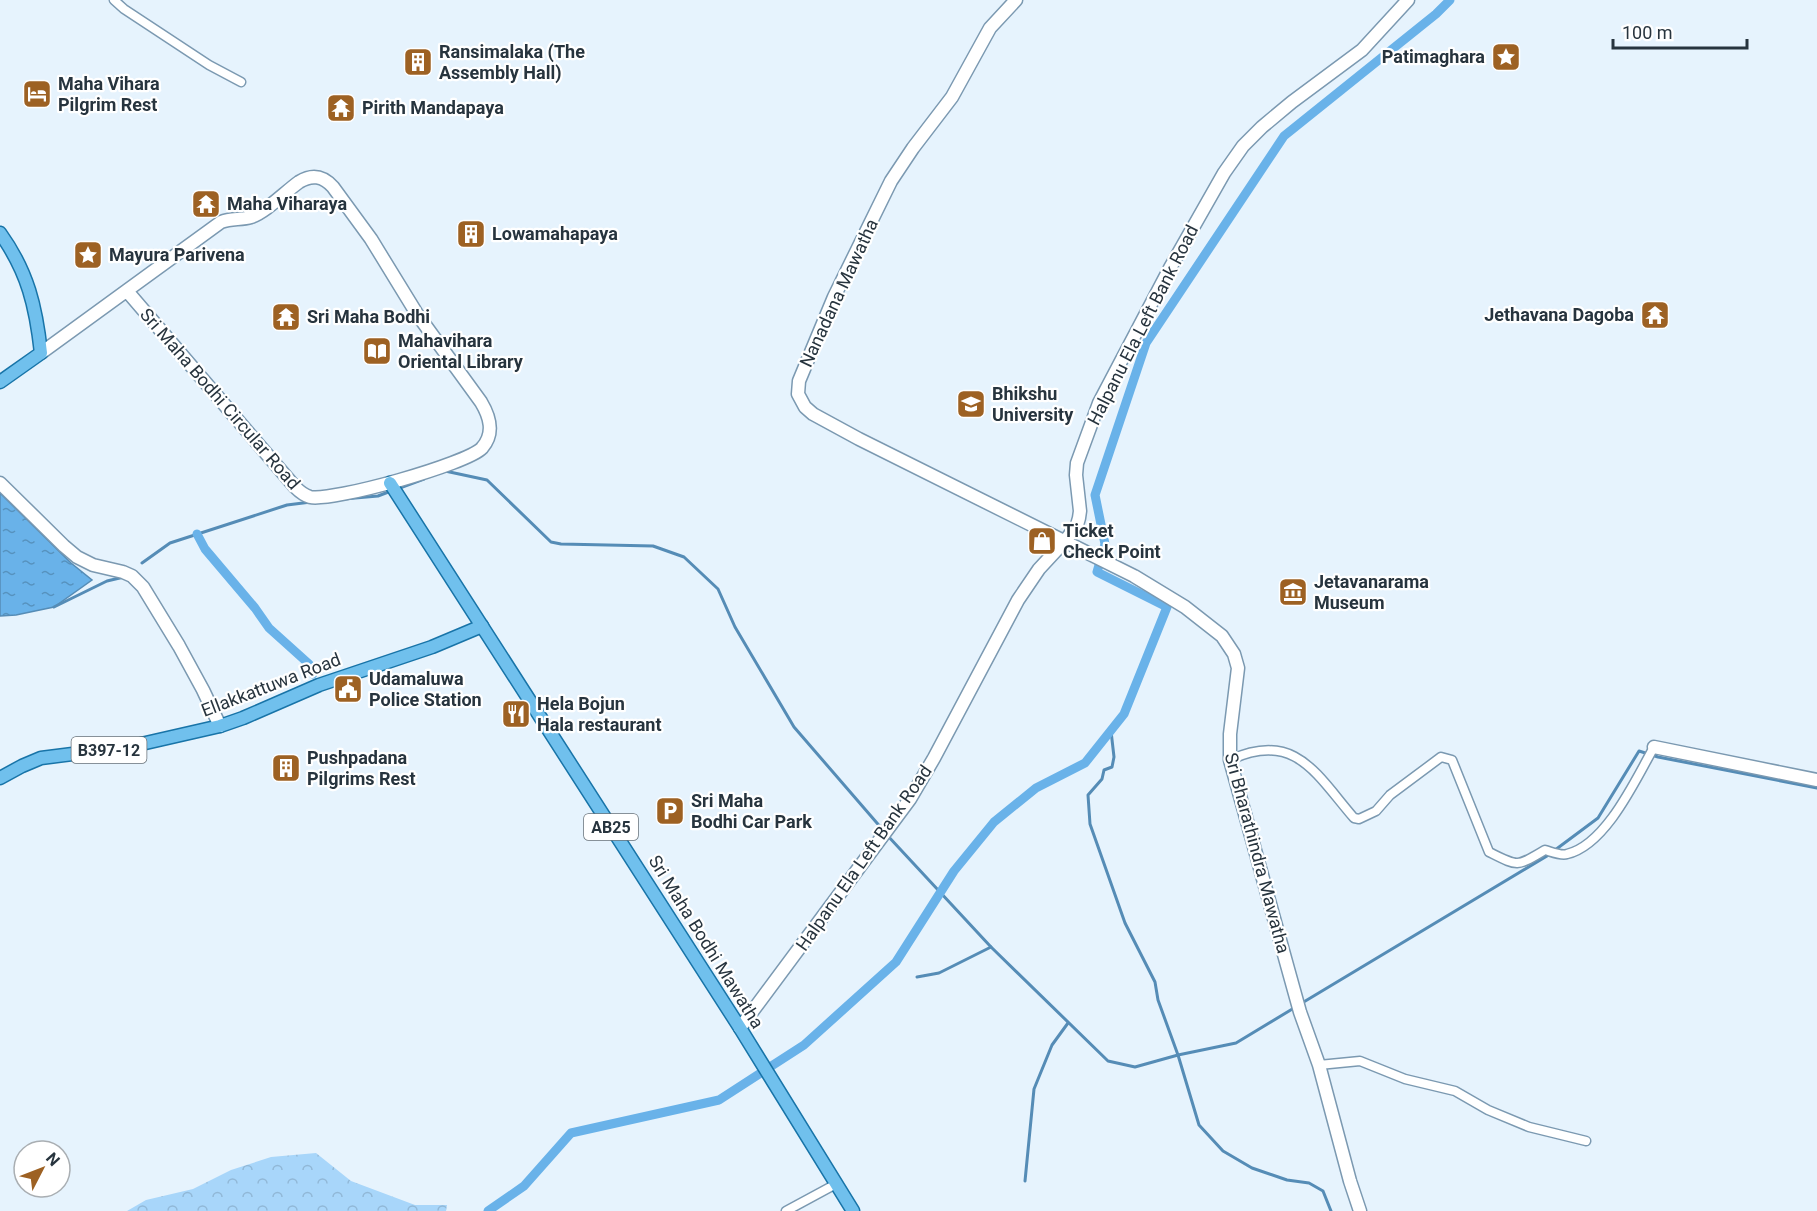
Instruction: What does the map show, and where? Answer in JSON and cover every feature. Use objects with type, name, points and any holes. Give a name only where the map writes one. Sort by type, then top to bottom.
[{"type":"main road","name":"Nanadana Mawatha","points":[[1016,0],[990,28],[952,97],[912,148],[891,181],[829,308],[799,381],[798,394],[805,407],[813,414],[859,440],[1071,544]]},
{"type":"main road","name":"Halpanu Ela Left Bank Road","points":[[740,1028],[910,799],[1018,600],[1039,569],[1071,544],[1072,532],[1079,518],[1077,463],[1099,403],[1170,268],[1224,172],[1243,146],[1262,127],[1362,50],[1408,0]]},
{"type":"main road","name":"Sri Maha Bodhi Circular Road","points":[[317,177],[328,182],[371,239],[417,314],[489,415],[491,425],[487,441],[473,455],[390,483],[328,497],[310,497],[302,493],[131,288],[221,222],[256,215],[305,178],[317,177]]},
{"type":"main road","points":[[0,233],[16,257],[29,285],[37,316],[41,353]]},
{"type":"main road","points":[[0,382],[131,288]]},
{"type":"main road","points":[[0,483],[77,557],[93,565],[127,574],[143,587],[203,690],[220,726]]},
{"type":"main road","name":"Sri Maha Bodhi Mawatha","points":[[390,483],[740,1028],[853,1211]]},
{"type":"main road","name":"Sri Bharathindra Mawatha","points":[[1071,544],[1151,585],[1185,607],[1215,630],[1229,645],[1237,662],[1230,734],[1230,760],[1295,996],[1319,1065],[1360,1211]]},
{"type":"main road","name":"Ellakkattuwa Road","points":[[0,778],[41,758],[128,747],[220,726],[319,685],[432,648],[482,627]]},
{"type":"main road","points":[[1654,747],[1817,780]]},
{"type":"street","points":[[114,0],[208,65],[241,82]]},
{"type":"street","points":[[1230,760],[1245,753],[1281,750],[1307,764],[1354,818],[1359,819],[1376,811],[1390,795],[1441,757],[1452,760],[1490,852],[1515,865],[1545,850],[1565,855],[1582,849],[1595,838],[1620,808],[1654,747]]},
{"type":"street","points":[[1319,1065],[1360,1061],[1405,1079],[1455,1091],[1488,1110],[1529,1127],[1586,1141]]},
{"type":"street","points":[[786,1211],[836,1184]]},
{"type":"green space","points":[[316,1153],[351,1181],[415,1205],[447,1205],[446,1211],[127,1211],[146,1200],[193,1189],[231,1170],[271,1157]]},
{"type":"water","points":[[0,493],[71,563],[92,580],[54,607],[0,616]]},
{"type":"waterway","points":[[488,1211],[524,1186],[571,1133],[719,1100],[804,1045],[896,962],[954,871],[994,822],[1036,788],[1085,763],[1124,714],[1167,607],[1097,572],[1105,544],[1095,495],[1146,343],[1284,136],[1436,14],[1450,0]]},
{"type":"waterway","points":[[445,471],[487,480],[551,542],[653,546],[684,557],[718,589],[735,627],[794,727],[883,830]]},
{"type":"waterway","points":[[397,489],[424,479]]},
{"type":"waterway","points":[[344,499],[378,496],[391,491]]},
{"type":"waterway","points":[[142,563],[170,543],[287,505],[311,502]]},
{"type":"waterway","points":[[197,534],[205,549],[269,628],[309,664],[313,674]]},
{"type":"waterway","points":[[54,607],[107,581],[124,577]]},
{"type":"waterway","points":[[1111,731],[1114,757],[1112,767],[1104,770],[1102,779],[1088,795],[1090,824],[1125,923],[1155,982],[1158,1000],[1178,1055],[1199,1125],[1223,1151],[1252,1168],[1287,1180],[1309,1183],[1323,1191],[1331,1211]]},
{"type":"waterway","points":[[1302,1003],[1547,856],[1598,818],[1639,751],[1658,757],[1817,788]]},
{"type":"waterway","points":[[887,835],[991,947],[1108,1061],[1135,1067],[1236,1043],[1294,1008]]},
{"type":"waterway","points":[[917,977],[939,973],[991,947]]},
{"type":"waterway","points":[[1025,1181],[1034,1089],[1052,1045],[1068,1023]]},
{"type":"place","name":"Patimaghara","points":[[1506,57]]},
{"type":"place","name":"Ransimalaka (The Assembly Hall)","points":[[418,62]]},
{"type":"place","name":"Maha Vihara Pilgrim Rest","points":[[37,94]]},
{"type":"place","name":"Pirith Mandapaya","points":[[341,108]]},
{"type":"place","name":"Maha Viharaya","points":[[206,204]]},
{"type":"place","name":"Lowamahapaya","points":[[471,234]]},
{"type":"place","name":"Mayura Parivena","points":[[88,255]]},
{"type":"place","name":"Jethavana Dagoba","points":[[1655,315]]},
{"type":"place","name":"Sri Maha Bodhi","points":[[286,317]]},
{"type":"place","name":"Mahavihara Oriental Library","points":[[377,351]]},
{"type":"place","name":"Bhikshu University","points":[[971,404]]},
{"type":"place","name":"Ticket Check Point","points":[[1042,541]]},
{"type":"place","name":"Jetavanarama Museum","points":[[1293,592]]},
{"type":"place","name":"Udamaluwa Police Station","points":[[348,689]]},
{"type":"place","name":"Hela Bojun Hala restaurant","points":[[516,714]]},
{"type":"place","name":"Pushpadana Pilgrims Rest","points":[[286,768]]},
{"type":"place","name":"Sri Maha Bodhi Car Park","points":[[670,811]]}]
